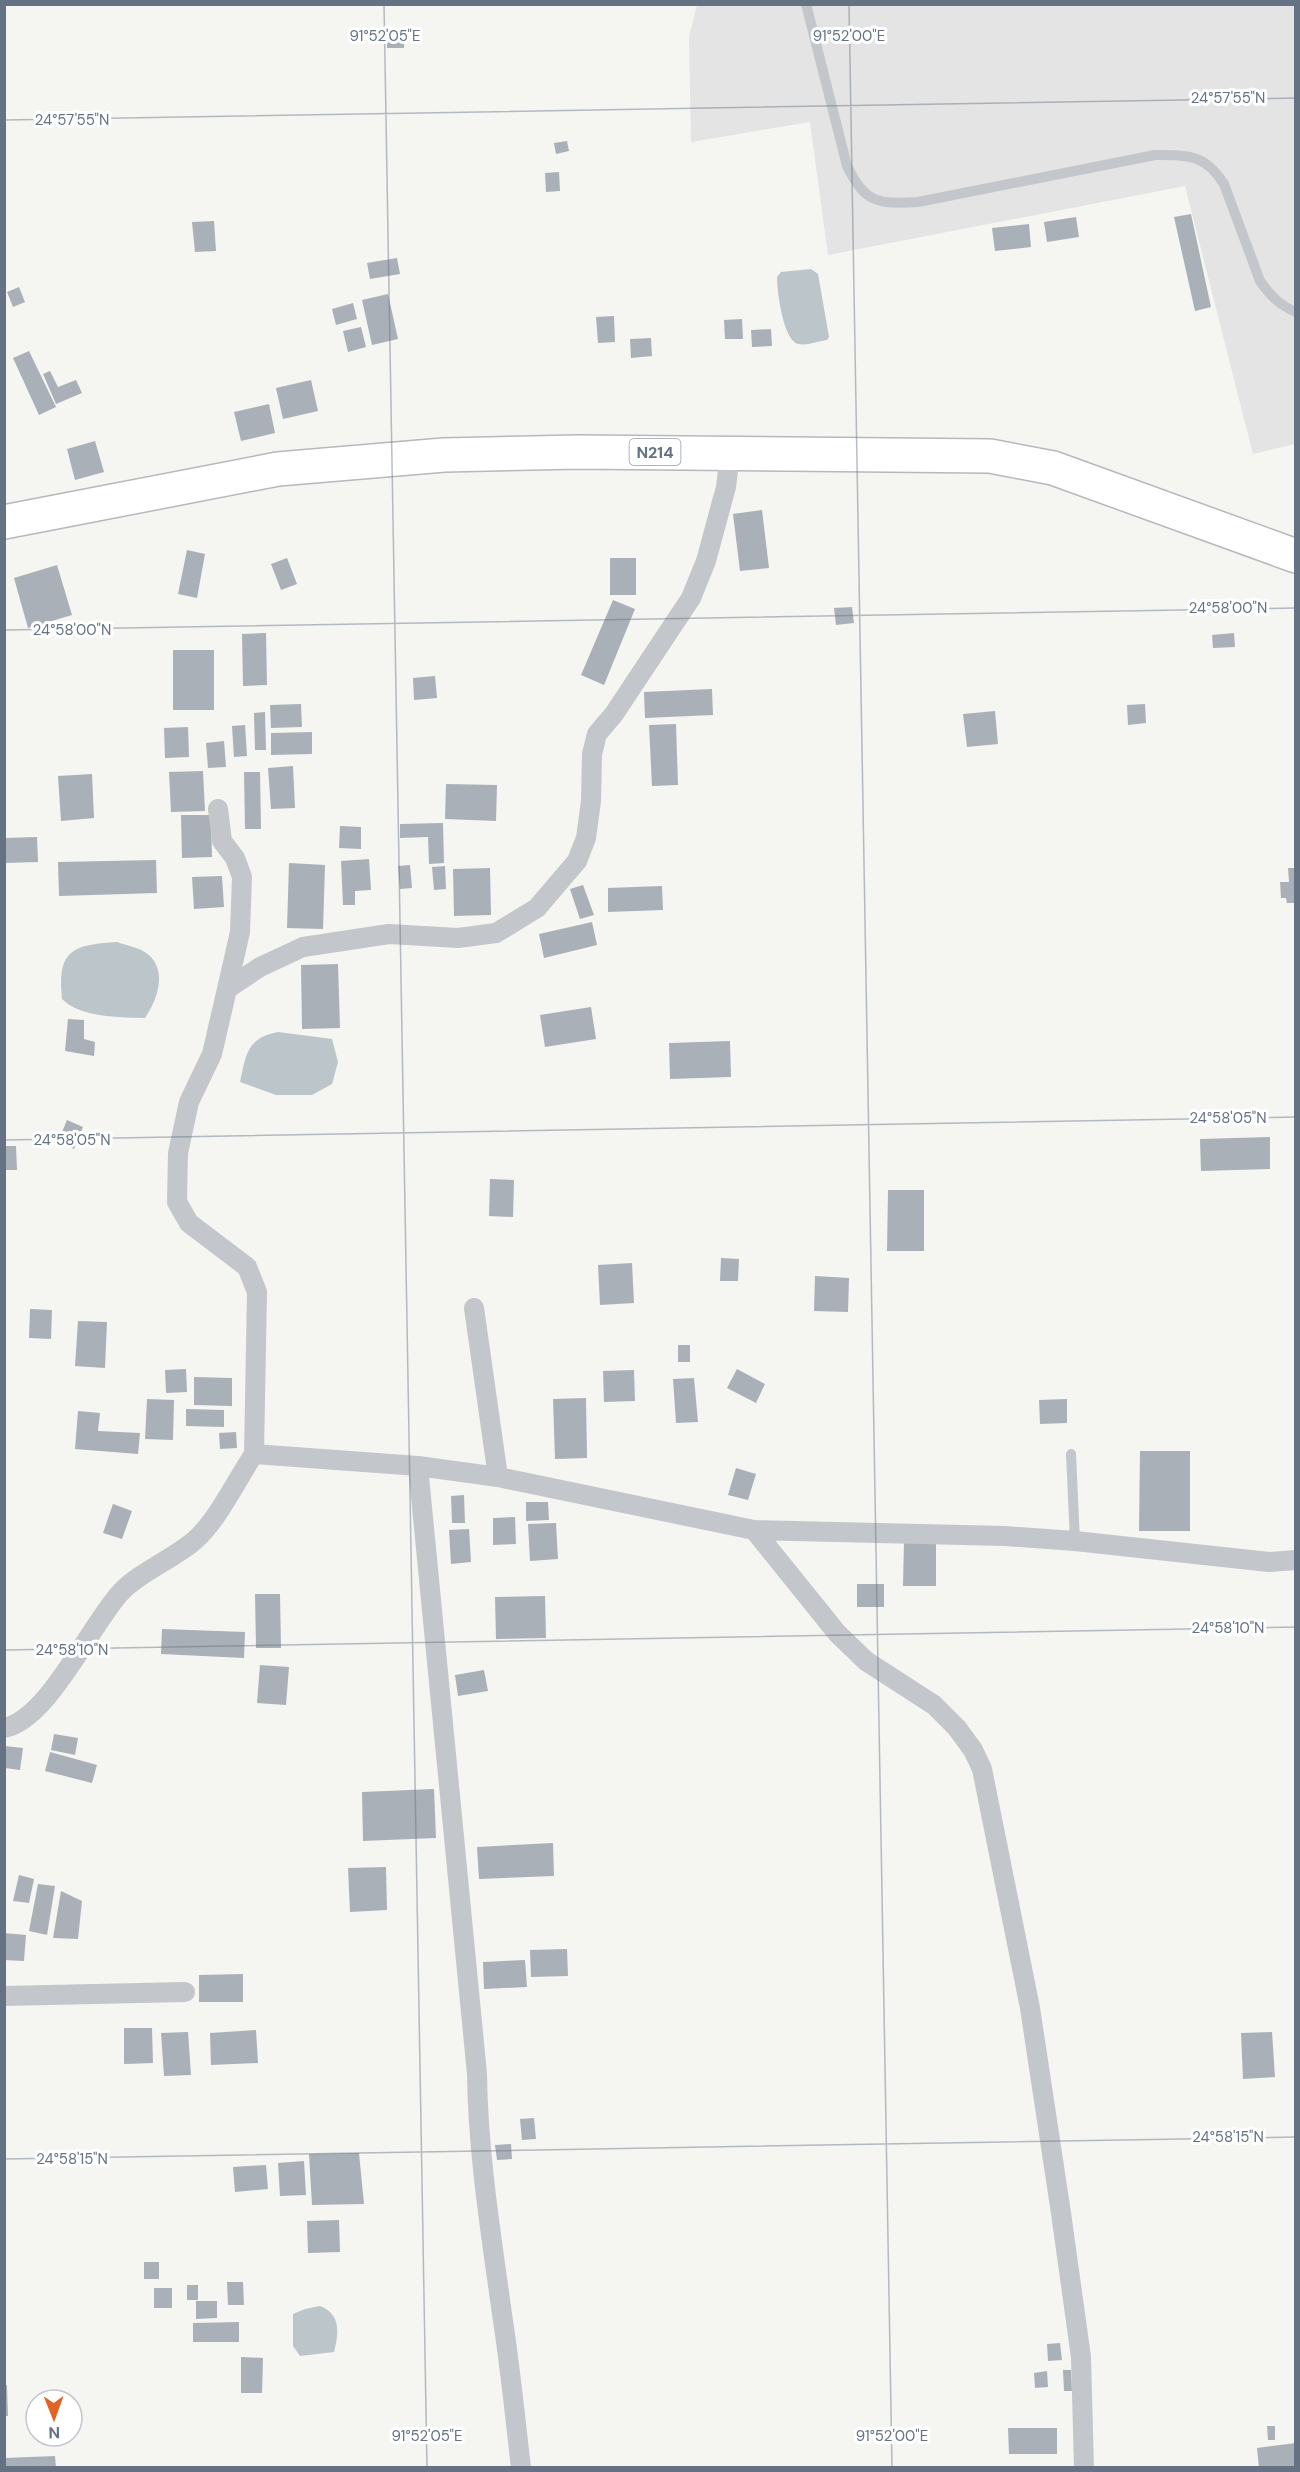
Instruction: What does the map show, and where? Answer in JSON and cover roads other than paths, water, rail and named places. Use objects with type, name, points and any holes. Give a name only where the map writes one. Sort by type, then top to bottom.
[{"type":"highway","name":"N214","points":[[4,522],[278,470],[444,455],[578,452],[990,456],[1053,468],[1296,556]]},
{"type":"street","points":[[227,989],[260,968],[303,946],[389,934],[458,938],[496,933],[537,908],[577,861],[586,838],[591,801],[592,754],[597,734],[614,714],[691,598],[706,561],[726,487],[730,453]]},
{"type":"street","points":[[4,1728],[12,1727],[43,1703],[121,1591],[196,1540],[216,1515],[254,1454],[257,1292],[247,1267],[189,1223],[177,1202],[178,1153],[189,1102],[212,1054],[240,932],[242,877],[235,858],[222,841],[218,809]]},
{"type":"street","points":[[474,1308],[498,1477]]},
{"type":"street","points":[[254,1454],[418,1466],[498,1477],[754,1530],[1005,1536],[1075,1540],[1269,1562],[1296,1560]]},
{"type":"street","points":[[418,1466],[477,2074],[477,2107],[488,2216],[521,2468]]},
{"type":"street","points":[[754,1530],[837,1634],[866,1660],[934,1705],[957,1728],[974,1750],[982,1769],[1030,2008],[1061,2213],[1082,2357],[1084,2468]]},
{"type":"street","points":[[4,1996],[185,1992]]},
{"type":"lane","points":[[806,4],[848,165],[856,185],[864,194],[880,201],[918,202],[1155,155],[1195,158],[1205,161],[1215,170],[1224,184],[1260,280],[1281,305],[1296,312]]},
{"type":"lane","points":[[1071,1454],[1075,1540]]}]
